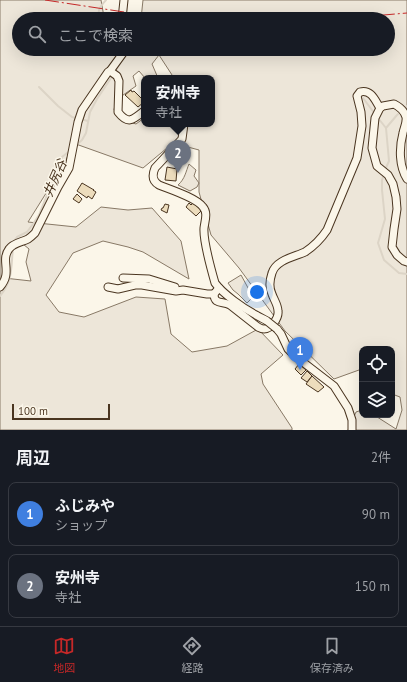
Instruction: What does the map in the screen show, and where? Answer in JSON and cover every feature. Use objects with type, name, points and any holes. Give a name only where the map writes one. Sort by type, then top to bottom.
[{"type":"street","points":[[123,12],[124,0]]},
{"type":"street","points":[[0,287],[6,278],[6,253],[11,246],[29,238],[35,233],[69,168],[78,122],[82,110],[108,72],[121,56]]},
{"type":"street","points":[[110,71],[119,81],[118,112],[127,120],[133,120],[141,113]]},
{"type":"street","points":[[184,127],[182,139],[155,168],[153,172],[154,182],[196,200],[204,207],[206,217],[204,228],[205,240],[216,291],[214,298],[216,301],[227,303],[258,327],[266,329],[279,314],[271,292],[270,278],[273,270],[276,265],[305,251],[315,245],[322,238],[327,230],[357,158],[362,126],[361,112],[357,96],[360,92],[365,91],[370,93],[380,108]]},
{"type":"street","points":[[407,180],[400,151],[403,132],[407,122],[406,116],[403,110],[394,104],[383,106],[380,108],[375,118],[372,148],[377,166],[388,176],[393,184],[396,197],[397,209],[392,248],[397,255],[407,262]]},
{"type":"street","points":[[122,278],[149,279],[183,290],[207,294],[216,291],[267,321],[281,334],[288,349],[295,356],[334,386],[348,408],[352,420],[352,430]]},
{"type":"street","points":[[108,287],[118,289],[142,285],[176,291],[183,290]]},
{"type":"shaded area","points":[[0,0],[101,0],[103,12],[12,12],[12,56],[158,56],[152,64],[157,75],[142,75],[139,71],[133,76],[136,86],[116,100],[114,110],[123,120],[136,124],[141,120],[141,127],[215,127],[215,75],[172,75],[160,56],[395,56],[395,12],[142,12],[143,0],[407,0],[407,430],[348,430],[356,412],[359,411],[359,418],[379,418],[396,429],[402,410],[400,397],[395,395],[395,346],[359,346],[359,370],[334,379],[285,331],[239,268],[211,235],[199,192],[199,150],[173,143],[143,168],[73,143],[65,163],[28,222],[76,227],[101,207],[128,210],[152,208],[181,241],[189,279],[143,252],[103,241],[73,253],[46,295],[59,312],[84,317],[136,297],[165,299],[171,334],[192,352],[227,346],[258,329],[283,355],[261,374],[263,384],[292,430],[0,430]],"holes":[[[23,244],[29,249],[26,262],[31,281],[4,278],[11,245]]]},
{"type":"shaded area","points":[[189,164],[196,170],[194,176],[199,183],[197,187],[190,191],[178,185],[184,178]]},
{"type":"shaded area","points":[[241,275],[253,297],[247,303],[228,283]]},
{"type":"building","points":[[131,90],[132,92],[134,91],[141,98],[141,104],[138,107],[125,95]]},
{"type":"building","points":[[167,167],[177,169],[176,181],[165,180]]},
{"type":"building","points":[[82,183],[96,192],[92,199],[88,196],[87,198],[77,191]]},
{"type":"building","points":[[77,194],[82,199],[79,203],[73,199]]},
{"type":"building","points":[[189,203],[191,205],[193,203],[202,210],[196,216],[186,207]]},
{"type":"building","points":[[165,204],[169,205],[167,213],[161,210]]},
{"type":"building","points":[[299,364],[306,370],[301,375],[295,369]]},
{"type":"building","points":[[307,371],[312,376],[307,382],[301,378]]},
{"type":"building","points":[[312,376],[324,387],[318,392],[306,384]]},
{"type":"waterway","name":"井尻谷","points":[[99,12],[106,0]]},
{"type":"waterway","name":"井尻谷","points":[[115,72],[120,61]]},
{"type":"waterway","name":"井尻谷","points":[[75,146],[82,140],[86,133],[90,112],[113,75]]},
{"type":"waterway","points":[[39,87],[58,106],[72,117],[88,121]]},
{"type":"waterway","points":[[363,98],[375,114]]},
{"type":"waterway","points":[[386,128],[407,106]]},
{"type":"waterway","points":[[378,118],[386,128]]},
{"type":"waterway","points":[[385,170],[389,161],[386,128]]},
{"type":"waterway","name":"井尻谷","points":[[14,242],[17,237],[27,232],[39,215],[62,157],[71,150]]},
{"type":"waterway","points":[[384,174],[382,180],[382,190],[385,219],[378,243],[384,260],[399,273],[407,274]]},
{"type":"waterway","name":"井尻谷","points":[[0,296],[9,279],[13,248]]},
{"type":"power","points":[[45,0],[124,12]]},
{"type":"power","points":[[395,14],[407,13]]},
{"type":"place","name":"安州寺","points":[[178,173]]},
{"type":"place","name":"ふじみや","points":[[300,370]]}]
